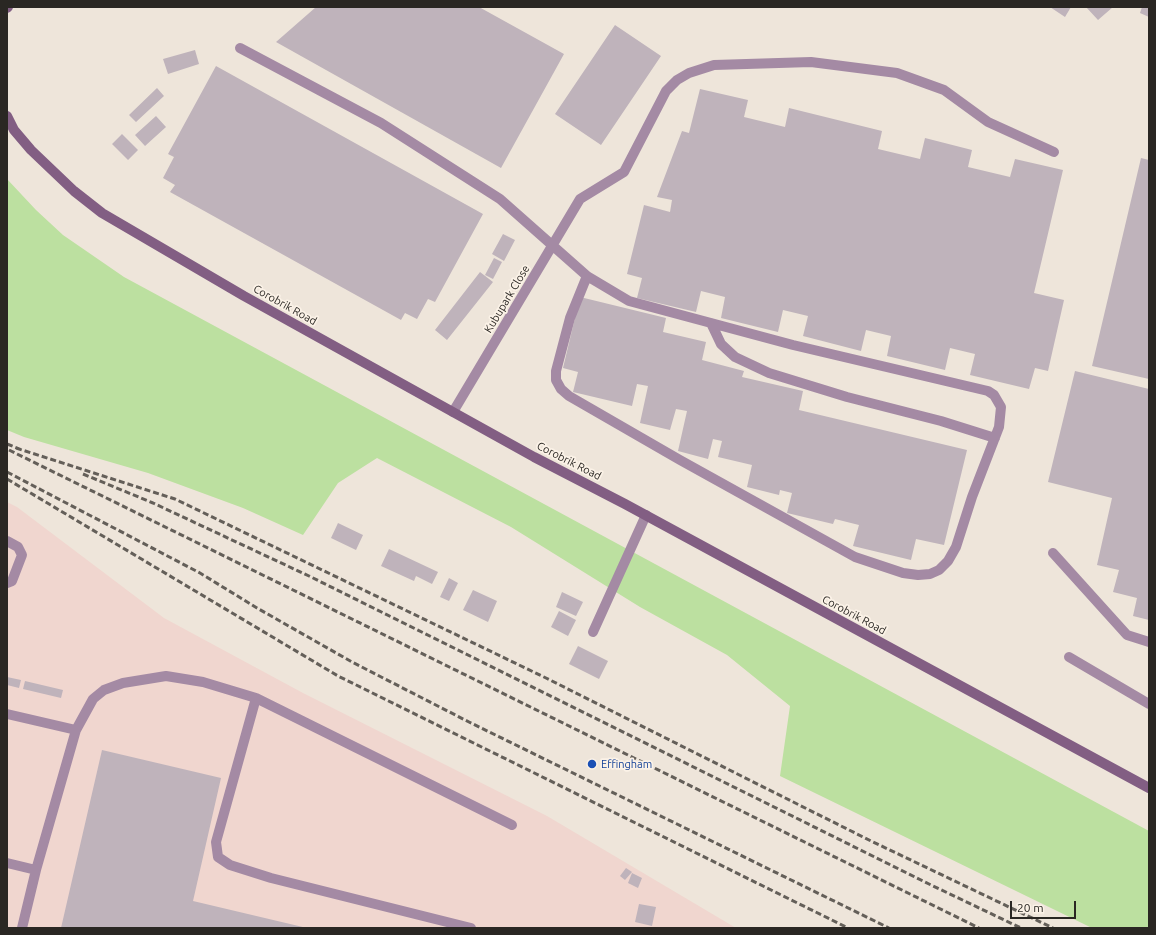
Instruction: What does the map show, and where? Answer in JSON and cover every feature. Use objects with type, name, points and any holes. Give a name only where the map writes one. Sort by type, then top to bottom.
[{"type":"street","name":"Corobrik Road","points":[[7,116],[14,130],[31,150],[74,191],[102,213],[244,296],[534,457],[646,515],[1149,788]]},
{"type":"lane","points":[[240,48],[388,127],[500,199],[587,276],[629,301],[793,345],[988,392],[994,395],[1001,407],[1001,416],[995,438],[972,497],[956,547],[948,561],[939,570],[930,574],[903,574],[855,557],[680,460],[569,396],[561,389],[556,380],[556,366],[570,318],[587,276]]},
{"type":"lane","name":"Kubupark Close","points":[[453,412],[580,199],[624,172],[666,91],[677,80],[689,73],[714,65],[811,62],[897,73],[944,90],[988,122],[1054,152]]},
{"type":"lane","points":[[711,323],[721,344],[735,357],[769,372],[847,397],[941,421],[995,438]]},
{"type":"lane","points":[[593,632],[646,515]]},
{"type":"lane","points":[[7,541],[18,547],[22,555],[12,581],[7,583]]},
{"type":"lane","points":[[1053,553],[1127,635],[1149,642]]},
{"type":"lane","points":[[1068,657],[1149,704]]},
{"type":"lane","points":[[22,928],[36,870],[76,730],[93,699],[104,690],[123,682],[166,676],[203,682],[256,698],[512,825]]},
{"type":"lane","points":[[256,698],[216,842],[218,857],[230,865],[271,878],[470,928]]},
{"type":"lane","points":[[7,714],[76,730]]},
{"type":"lane","points":[[7,863],[36,870]]},
{"type":"shaded area","points":[[7,502],[17,507],[164,618],[303,693],[547,816],[736,928],[7,928]]},
{"type":"green space","points":[[7,179],[36,210],[63,235],[124,277],[1149,831],[1149,928],[1092,928],[780,776],[790,706],[727,655],[640,607],[511,527],[377,458],[338,483],[303,535],[243,508],[148,473],[24,437],[7,430]]},
{"type":"building","points":[[316,7],[479,7],[564,54],[501,168],[276,42]]},
{"type":"building","points":[[1050,7],[1071,7],[1065,17]]},
{"type":"building","points":[[1086,7],[1113,7],[1098,20]]},
{"type":"building","points":[[1142,7],[1149,7],[1149,17],[1140,13]]},
{"type":"building","points":[[615,25],[661,56],[601,145],[555,114]]},
{"type":"building","points":[[195,50],[199,64],[168,74],[163,59]]},
{"type":"building","points":[[216,66],[483,214],[435,302],[428,299],[417,319],[405,313],[401,320],[170,192],[175,185],[163,178],[174,157],[168,154]]},
{"type":"building","points":[[157,88],[164,96],[136,122],[129,115]]},
{"type":"building","points":[[700,89],[748,100],[744,117],[785,127],[789,108],[882,131],[878,149],[920,159],[925,138],[972,150],[968,167],[1010,177],[1015,159],[1063,170],[1034,293],[1064,300],[1048,371],[1035,368],[1029,389],[970,375],[975,354],[950,348],[945,370],[887,356],[891,336],[866,330],[861,351],[803,336],[808,316],[783,310],[778,332],[721,318],[725,297],[701,291],[696,312],[637,298],[642,278],[627,274],[644,205],[670,212],[672,200],[657,197],[682,131],[689,133]]},
{"type":"building","points":[[156,116],[166,127],[145,146],[135,135]]},
{"type":"building","points":[[122,134],[138,150],[128,160],[112,144]]},
{"type":"building","points":[[1141,158],[1149,160],[1149,379],[1092,366]]},
{"type":"building","points":[[503,234],[515,240],[504,261],[492,254]]},
{"type":"building","points":[[494,258],[502,262],[493,279],[485,275]]},
{"type":"building","points":[[480,272],[493,282],[447,340],[435,330]]},
{"type":"building","points":[[580,297],[666,318],[663,332],[706,342],[702,360],[744,371],[742,377],[803,391],[799,410],[967,450],[944,545],[916,539],[911,560],[853,546],[859,525],[835,519],[833,524],[787,513],[792,493],[780,490],[779,495],[747,487],[752,465],[718,457],[722,441],[713,439],[708,459],[678,451],[687,411],[676,409],[670,430],[640,423],[648,386],[637,384],[632,406],[573,392],[578,372],[563,368]]},
{"type":"building","points":[[1075,371],[1149,389],[1149,620],[1133,616],[1137,598],[1113,592],[1119,570],[1097,565],[1112,498],[1048,482]]},
{"type":"building","points":[[338,523],[363,535],[356,550],[331,538]]},
{"type":"building","points":[[389,549],[438,572],[432,584],[416,576],[414,581],[381,566]]},
{"type":"building","points":[[449,578],[458,583],[449,601],[440,597]]},
{"type":"building","points":[[473,590],[497,601],[488,622],[463,610]]},
{"type":"building","points":[[562,592],[583,602],[576,616],[556,607]]},
{"type":"building","points":[[559,611],[576,620],[568,636],[551,627]]},
{"type":"building","points":[[578,646],[608,661],[599,679],[569,664]]},
{"type":"building","points":[[7,677],[21,680],[19,688],[7,685]]},
{"type":"building","points":[[25,681],[63,690],[61,698],[23,689]]},
{"type":"building","points":[[102,750],[221,778],[193,901],[307,928],[61,928]]},
{"type":"building","points":[[626,868],[632,872],[625,880],[620,876]]},
{"type":"building","points":[[632,873],[642,878],[638,888],[628,883]]},
{"type":"building","points":[[639,904],[656,907],[652,926],[635,922]]},
{"type":"railway","points":[[7,444],[22,450]]},
{"type":"railway","points":[[16,448],[175,499],[546,678],[871,841],[1053,928]]},
{"type":"railway","points":[[9,450],[979,928]]},
{"type":"railway","points":[[7,472],[200,573],[257,608],[352,662],[469,722],[889,928]]},
{"type":"railway","points":[[83,474],[153,503],[309,576],[929,884],[1021,928]]},
{"type":"railway","points":[[7,479],[338,676],[848,928]]},
{"type":"place","name":"Effingham","points":[[592,764]]}]
